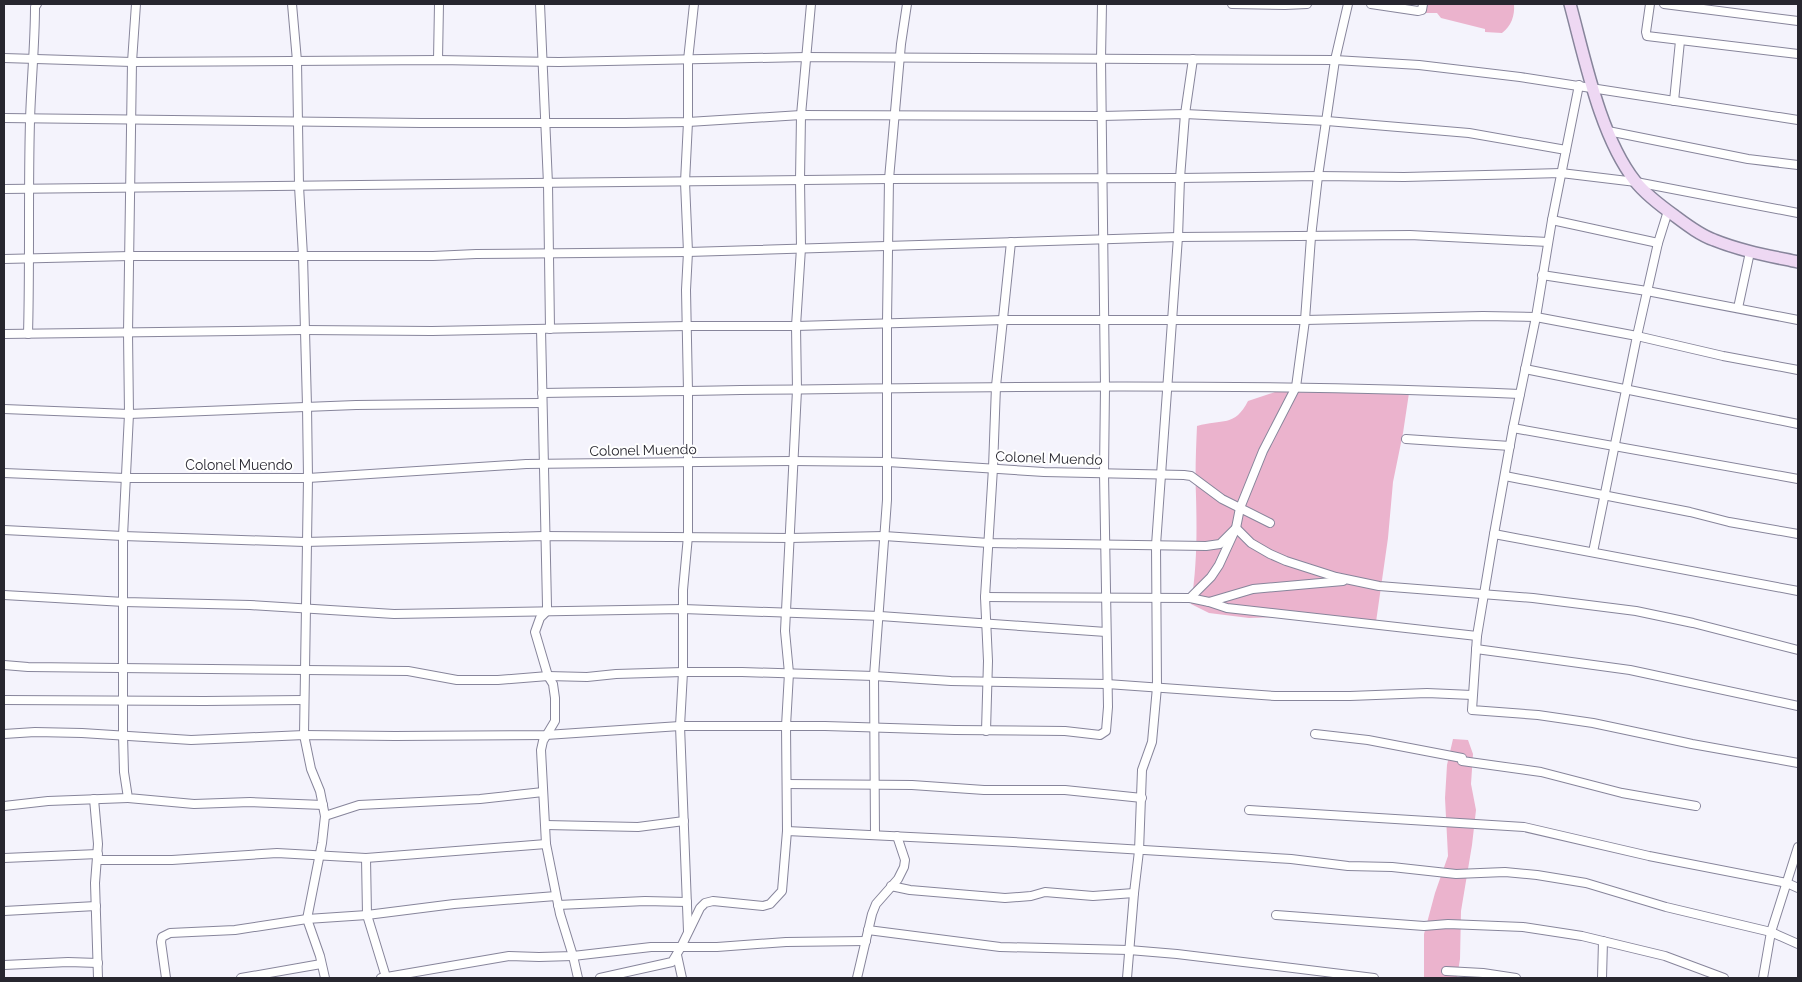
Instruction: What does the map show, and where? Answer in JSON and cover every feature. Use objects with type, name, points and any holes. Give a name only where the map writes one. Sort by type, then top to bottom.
[{"type":"street","points":[[28,334],[30,119],[35,7],[37,4]]},
{"type":"street","points":[[128,798],[124,772],[122,735],[124,701],[123,536],[129,414],[128,333],[132,62],[136,4]]},
{"type":"street","points":[[292,4],[297,61],[299,186],[307,406],[308,478],[304,735],[311,769],[320,791],[324,816],[320,855],[307,919],[325,978]]},
{"type":"street","points":[[438,60],[439,4]]},
{"type":"street","points":[[540,4],[548,184],[550,329]]},
{"type":"street","points":[[688,933],[680,726],[683,672],[683,609],[688,536],[686,290],[688,252],[685,182],[688,122],[688,60],[694,4]]},
{"type":"street","points":[[600,978],[672,962],[700,908],[705,903],[713,901],[763,906],[770,904],[782,891],[787,832],[786,726],[789,673],[786,650],[786,613],[796,390],[796,326],[801,248],[801,115],[811,4]]},
{"type":"street","points":[[874,835],[874,676],[888,500],[887,322],[890,179],[894,116],[907,4]]},
{"type":"street","points":[[4,734],[35,732],[191,740],[304,735],[546,735],[680,726],[786,726],[1065,731],[1100,735],[1106,731],[1107,684],[1100,59],[1102,4]]},
{"type":"street","points":[[1232,4],[1306,4]]},
{"type":"street","points":[[1190,598],[1211,577],[1219,565],[1236,528],[1240,508],[1263,451],[1296,387],[1304,320],[1310,237],[1318,176],[1335,60],[1348,4]]},
{"type":"street","points":[[1371,4],[1420,11],[1423,4]]},
{"type":"street","points":[[1570,4],[1593,87],[1608,131],[1622,161],[1636,182],[1668,211],[1691,228],[1712,240],[1750,252],[1798,262]]},
{"type":"street","points":[[1650,4],[1646,32],[1648,36],[1798,54]]},
{"type":"street","points":[[1664,4],[1798,22]]},
{"type":"street","points":[[1674,101],[1680,40]]},
{"type":"street","points":[[4,58],[132,62],[688,60],[806,57],[1335,60],[1419,65],[1579,85],[1798,120]]},
{"type":"street","points":[[1127,978],[1139,850],[1142,770],[1152,742],[1157,687],[1156,545],[1160,474],[1178,237],[1185,114],[1193,59]]},
{"type":"street","points":[[1579,85],[1494,534],[1477,636],[1472,710],[1538,715],[1593,723],[1692,744],[1798,763]]},
{"type":"street","points":[[4,118],[422,123],[688,122],[801,115],[1102,116],[1185,114],[1327,121],[1469,134],[1566,150]]},
{"type":"street","points":[[1608,131],[1748,159],[1798,165]]},
{"type":"street","points":[[4,189],[890,179],[1404,177],[1561,173],[1636,182],[1798,213]]},
{"type":"street","points":[[1593,552],[1647,290],[1668,211]]},
{"type":"street","points":[[1552,220],[1658,243]]},
{"type":"street","points":[[4,259],[130,256],[688,252],[1178,237],[1410,235],[1548,242]]},
{"type":"street","points":[[986,730],[988,681],[985,597],[996,386],[1011,242]]},
{"type":"street","points":[[1738,308],[1750,252]]},
{"type":"street","points":[[1542,275],[1647,290],[1798,320]]},
{"type":"street","points":[[4,334],[796,326],[1004,320],[1304,320],[1483,316],[1536,317],[1798,370]]},
{"type":"street","points":[[541,329],[547,612]]},
{"type":"street","points":[[1525,368],[1798,424]]},
{"type":"street","points":[[542,393],[887,387],[1167,386],[1392,388],[1520,394]]},
{"type":"street","points":[[4,409],[129,414],[307,406],[542,403]]},
{"type":"street","points":[[1513,428],[1798,479]]},
{"type":"street","points":[[1406,439],[1510,446]]},
{"type":"street","name":"Colonel Muendo","points":[[4,472],[125,478],[308,478],[543,464],[688,461],[888,462],[1191,476],[1210,491],[1270,523]]},
{"type":"street","points":[[1505,476],[1690,512],[1729,522],[1798,534]]},
{"type":"street","points":[[4,530],[306,542],[544,536],[790,538],[884,536],[989,543],[1105,546],[1214,545],[1220,544],[1236,528]]},
{"type":"street","points":[[1236,528],[1252,543],[1286,561],[1379,586],[1411,590],[1533,598],[1636,611],[1693,623],[1798,650]]},
{"type":"street","points":[[1494,534],[1798,591]]},
{"type":"street","points":[[1209,602],[1253,589],[1352,580]]},
{"type":"street","points":[[4,596],[124,602],[250,605],[394,614],[683,609],[880,616],[1106,632]]},
{"type":"street","points":[[985,597],[1190,598],[1227,608],[1477,636]]},
{"type":"street","points":[[547,612],[540,618],[534,632],[548,676],[553,684],[556,717],[546,735],[541,750],[546,844],[557,900],[574,956],[578,978]]},
{"type":"street","points":[[1476,649],[1630,670],[1798,706]]},
{"type":"street","points":[[4,665],[28,667],[408,671],[457,680],[498,680],[548,676],[587,677],[683,672],[789,673],[1107,684],[1275,696],[1427,693],[1472,695]]},
{"type":"street","points":[[4,700],[304,700]]},
{"type":"street","points":[[1315,734],[1368,740],[1540,772],[1622,793],[1696,806]]},
{"type":"street","points":[[787,784],[912,785],[984,790],[1065,790],[1142,798]]},
{"type":"street","points":[[324,816],[359,805],[480,799],[543,792]]},
{"type":"street","points":[[4,806],[48,801],[128,798],[194,804],[250,802],[323,805]]},
{"type":"street","points":[[94,799],[98,857],[95,883],[98,978]]},
{"type":"street","points":[[1248,810],[1524,827],[1649,856],[1787,883],[1798,888]]},
{"type":"street","points":[[546,825],[638,827],[684,821]]},
{"type":"street","points":[[787,832],[897,836],[1291,859],[1348,866],[1388,867],[1456,874],[1505,872],[1537,875],[1586,884],[1666,907],[1771,932],[1798,944]]},
{"type":"street","points":[[857,978],[876,904],[898,879],[904,867],[905,860],[897,836]]},
{"type":"street","points":[[4,858],[98,857],[172,860],[277,853],[366,858],[546,844]]},
{"type":"street","points":[[1763,978],[1771,932],[1798,848]]},
{"type":"street","points":[[366,858],[367,915],[383,978],[509,956],[574,956],[651,947],[746,946],[786,942],[866,941]]},
{"type":"street","points":[[891,886],[910,890],[1005,898],[1031,896],[1045,892],[1094,896],[1134,894]]},
{"type":"street","points":[[166,978],[161,942],[162,937],[170,933],[235,930],[307,919],[367,915],[454,904],[557,900],[687,902]]},
{"type":"street","points":[[4,911],[96,906]]},
{"type":"street","points":[[1276,915],[1424,926],[1448,924],[1522,928],[1602,941],[1665,956],[1724,978]]},
{"type":"street","points":[[868,930],[1000,947],[1129,950],[1177,954],[1374,978]]},
{"type":"street","points":[[1602,941],[1602,978]]},
{"type":"street","points":[[677,955],[682,978]]},
{"type":"street","points":[[4,965],[68,962],[98,963]]},
{"type":"street","points":[[241,978],[322,964]]},
{"type":"street","points":[[1446,971],[1483,973],[1516,978]]},
{"type":"shaded area","points":[[1425,4],[1514,4],[1514,8],[1510,24],[1502,33],[1485,32],[1485,29],[1441,18],[1437,13],[1424,13]]},
{"type":"shaded area","points":[[1275,392],[1409,393],[1393,482],[1388,538],[1375,629],[1284,617],[1249,618],[1209,613],[1191,604],[1196,550],[1197,426],[1227,421],[1238,415],[1248,401]]},
{"type":"shaded area","points":[[1453,739],[1468,740],[1473,754],[1471,784],[1476,810],[1461,911],[1460,959],[1457,978],[1424,978],[1424,934],[1435,893],[1448,856],[1445,798],[1447,765]]}]
